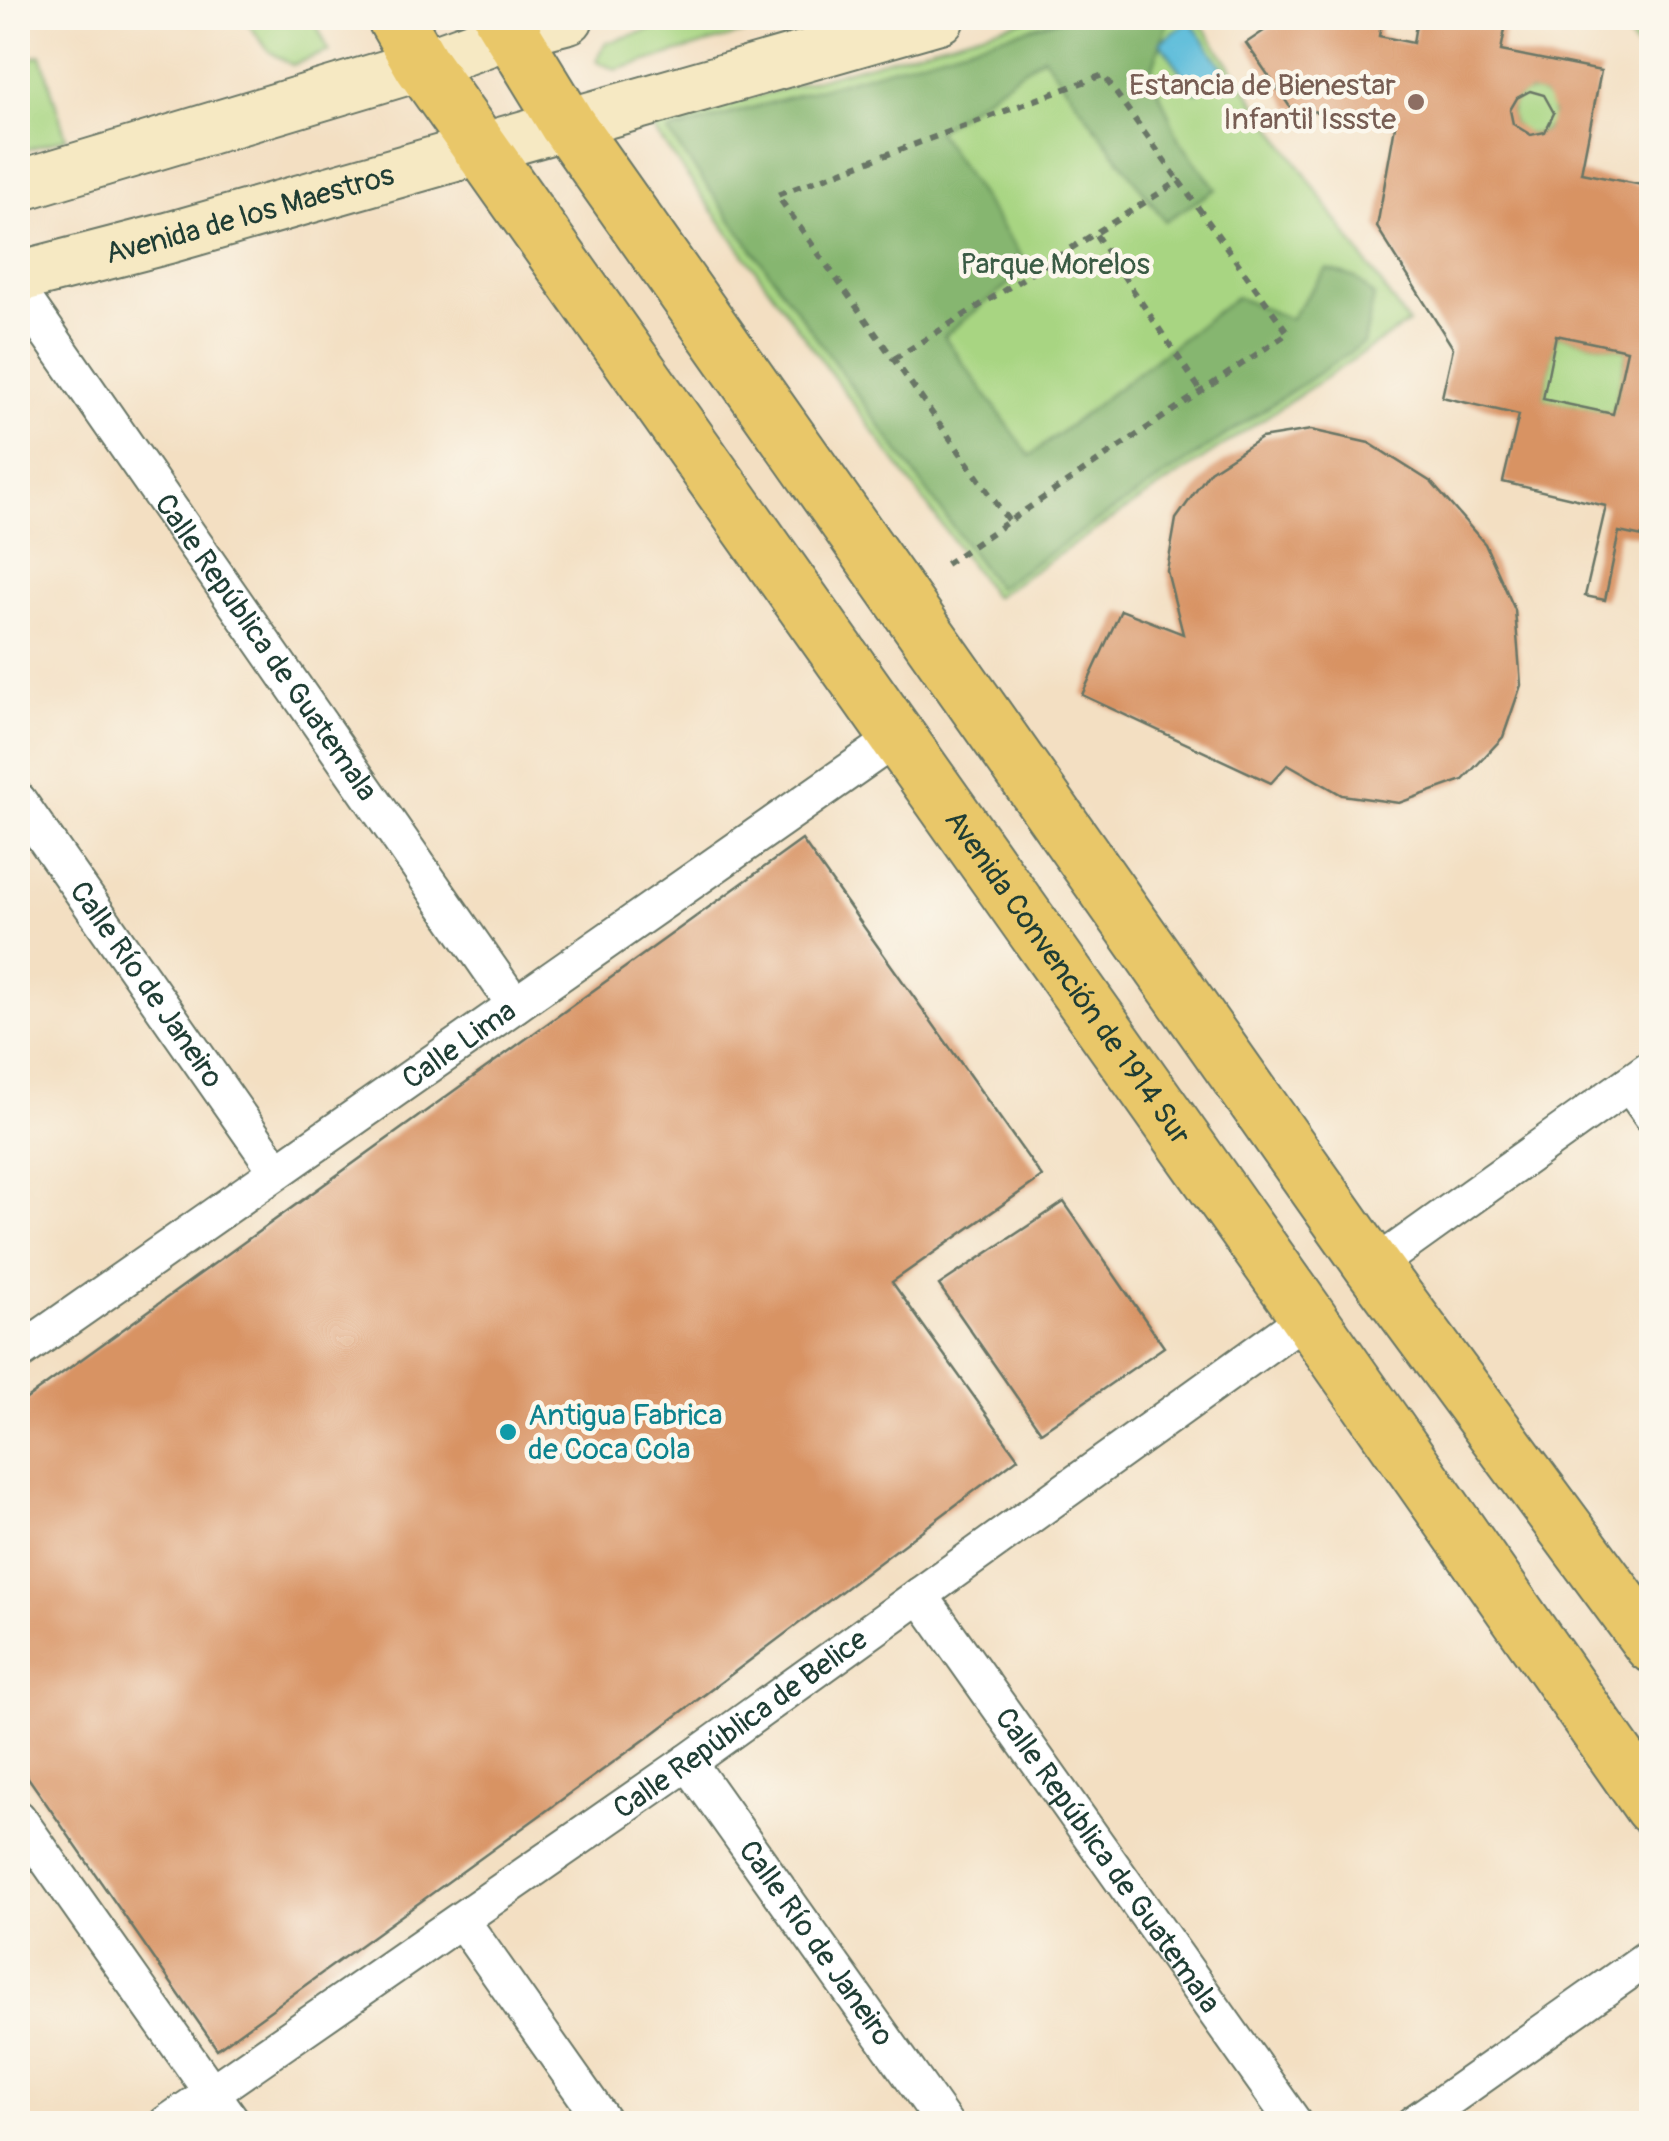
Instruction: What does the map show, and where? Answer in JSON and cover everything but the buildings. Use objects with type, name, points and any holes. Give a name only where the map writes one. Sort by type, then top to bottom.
[{"type":"main road","name":"Avenida Convención de 1914 Sur","points":[[395,18],[422,65],[1652,1807]]},
{"type":"main road","points":[[18,186],[422,65],[506,25],[568,18]]},
{"type":"main road","name":"Avenida de los Maestros","points":[[18,277],[168,238],[939,18]]},
{"type":"main road","points":[[506,25],[567,124],[1373,1267],[1652,1645]]},
{"type":"street","name":"Calle República de Guatemala","points":[[18,290],[515,1005]]},
{"type":"street","name":"Calle Lima","points":[[24,1335],[277,1171],[898,737]]},
{"type":"street","name":"Calle Río de Janeiro","points":[[18,800],[277,1171]]},
{"type":"street","points":[[1373,1267],[1640,1076],[1652,1116]]},
{"type":"street","name":"Calle República de Belice","points":[[166,2124],[688,1762],[1308,1316]]},
{"type":"street","name":"Calle República de Guatemala","points":[[920,1595],[1295,2124]]},
{"type":"street","name":"Calle Río de Janeiro","points":[[688,1762],[944,2124]]},
{"type":"street","points":[[18,1818],[234,2124]]},
{"type":"street","points":[[462,1921],[605,2124]]},
{"type":"street","points":[[1413,2124],[1652,1955]]},
{"type":"path","points":[[944,565],[1288,333],[1103,75],[777,195],[1008,520]]},
{"type":"path","points":[[894,359],[1179,181]]},
{"type":"path","points":[[1096,235],[1201,391]]},
{"type":"green space","points":[[244,18],[313,18],[329,51],[292,65],[269,51]]},
{"type":"green space","points":[[688,18],[796,18],[616,70],[596,61],[606,43]]},
{"type":"green space","name":"Parque Morelos","points":[[1032,18],[1197,18],[1408,323],[994,597],[651,126]]},
{"type":"green space","points":[[1064,18],[1165,18],[1168,22],[1151,72],[1179,140],[1216,189],[1165,221],[1043,56],[937,131],[1029,268],[944,336],[1030,456],[1236,297],[1290,319],[1327,269],[1356,278],[1374,297],[1364,343],[997,588],[668,132]]},
{"type":"green space","points":[[1616,18],[1651,18],[1651,69]]},
{"type":"green space","points":[[41,55],[66,138],[18,152],[18,62]]},
{"type":"green space","points":[[1532,92],[1547,98],[1553,113],[1547,128],[1532,134],[1517,128],[1511,113],[1517,98]]},
{"type":"green space","points":[[1556,335],[1627,350],[1613,414],[1543,399]]},
{"type":"water","points":[[1190,21],[1225,71],[1196,92],[1160,42]]},
{"type":"place","name":"Estancia de Bienestar Infantil Issste","points":[[1416,102]]},
{"type":"place","name":"Antigua Fabrica de Coca Cola","points":[[508,1432]]}]
